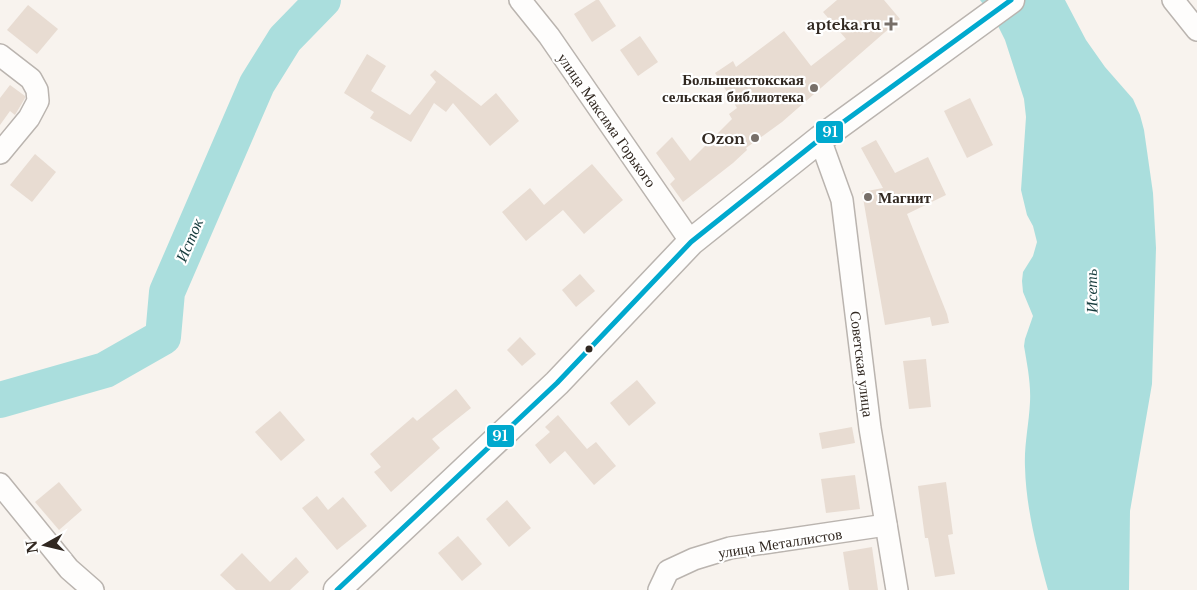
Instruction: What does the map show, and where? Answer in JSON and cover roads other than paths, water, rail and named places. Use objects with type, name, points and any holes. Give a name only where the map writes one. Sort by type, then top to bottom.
[{"type":"main road","points":[[337,590],[557,383],[691,242],[820,139],[1012,0]]},
{"type":"street","name":"улица Максима Горького","points":[[520,0],[550,36],[691,242]]},
{"type":"street","points":[[1174,0],[1197,30]]},
{"type":"street","points":[[0,55],[30,79],[38,90],[38,101],[29,118],[0,153]]},
{"type":"street","name":"Советская улица","points":[[820,139],[842,200],[870,428],[897,590]]},
{"type":"street","points":[[0,484],[69,568],[92,590]]},
{"type":"street","name":"улица Металлистов","points":[[659,590],[668,571],[712,553],[730,548],[886,525]]},
{"type":"water","name":"Исеть","points":[[980,0],[1065,0],[1086,40],[1105,67],[1133,99],[1144,130],[1153,193],[1156,248],[1152,384],[1130,511],[1129,590],[1048,590],[1040,560],[1030,513],[1025,467],[1030,395],[1024,346],[1033,316],[1023,292],[1022,281],[1023,272],[1033,256],[1037,242],[1033,226],[1027,215],[1021,190],[1026,117],[1024,99],[1005,40],[994,18]]},
{"type":"waterway","name":"Исток","points":[[0,400],[105,370],[163,337],[167,292],[257,84],[285,39],[323,0]]},
{"type":"place","name":"apteka.ru","points":[[891,24]]},
{"type":"place","name":"Большеистокская сельская библиотека","points":[[814,88]]},
{"type":"place","name":"Ozon","points":[[755,138]]},
{"type":"place","name":"Магнит","points":[[868,197]]}]
